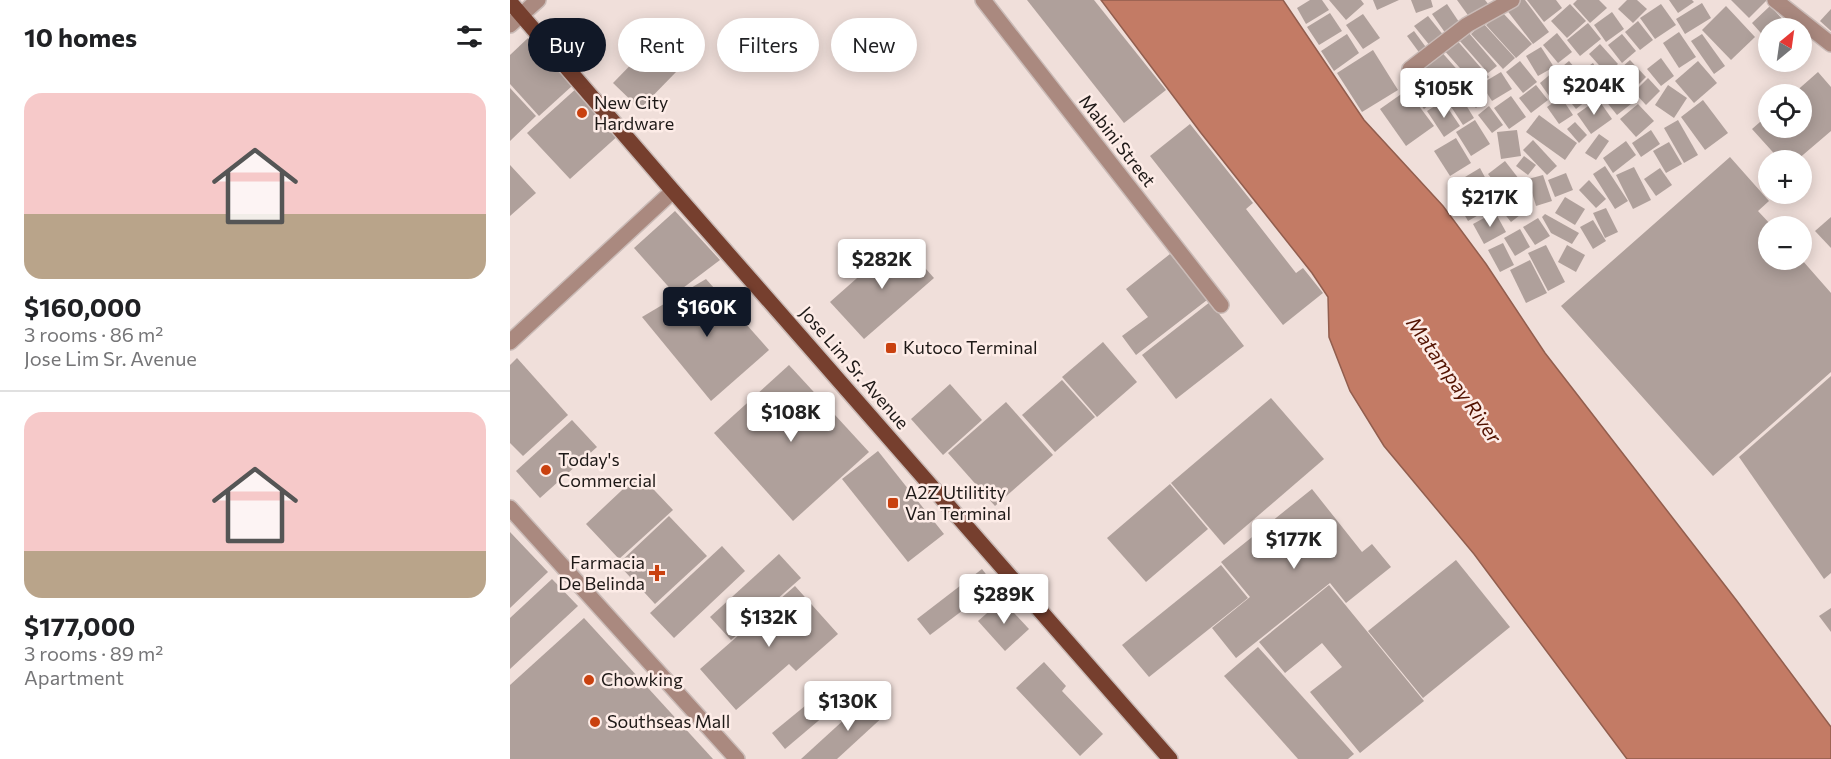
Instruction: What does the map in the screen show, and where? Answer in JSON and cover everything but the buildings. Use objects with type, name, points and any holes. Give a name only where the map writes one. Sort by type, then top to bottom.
[{"type":"main road","name":"Jose Lim Sr. Avenue","points":[[510,2],[516,20],[673,191],[1170,759]]},
{"type":"street","points":[[516,20],[538,0]]},
{"type":"street","name":"Mabini Street","points":[[983,0],[1221,305]]},
{"type":"street","points":[[1410,69],[1467,25],[1512,0]]},
{"type":"street","points":[[1775,0],[1831,44]]},
{"type":"street","points":[[510,342],[673,191]]},
{"type":"street","points":[[510,508],[737,759]]},
{"type":"water","name":"Matampay River","points":[[1101,0],[1283,0],[1364,120],[1443,206],[1486,264],[1545,353],[1737,601],[1831,727],[1831,759],[1627,759],[1474,554],[1384,446],[1350,391],[1329,337],[1328,297],[1312,273],[1201,133]]},
{"type":"place","name":"New City Hardware","points":[[582,113]]},
{"type":"place","name":"Kutoco Terminal","points":[[891,348]]},
{"type":"place","name":"Today's Commercial","points":[[546,470]]},
{"type":"place","name":"A2Z Utilitity Van Terminal","points":[[893,503]]},
{"type":"place","name":"Farmacia De Belinda","points":[[657,573]]},
{"type":"place","name":"Chowking","points":[[589,680]]},
{"type":"place","name":"Southseas Mall","points":[[595,722]]}]
